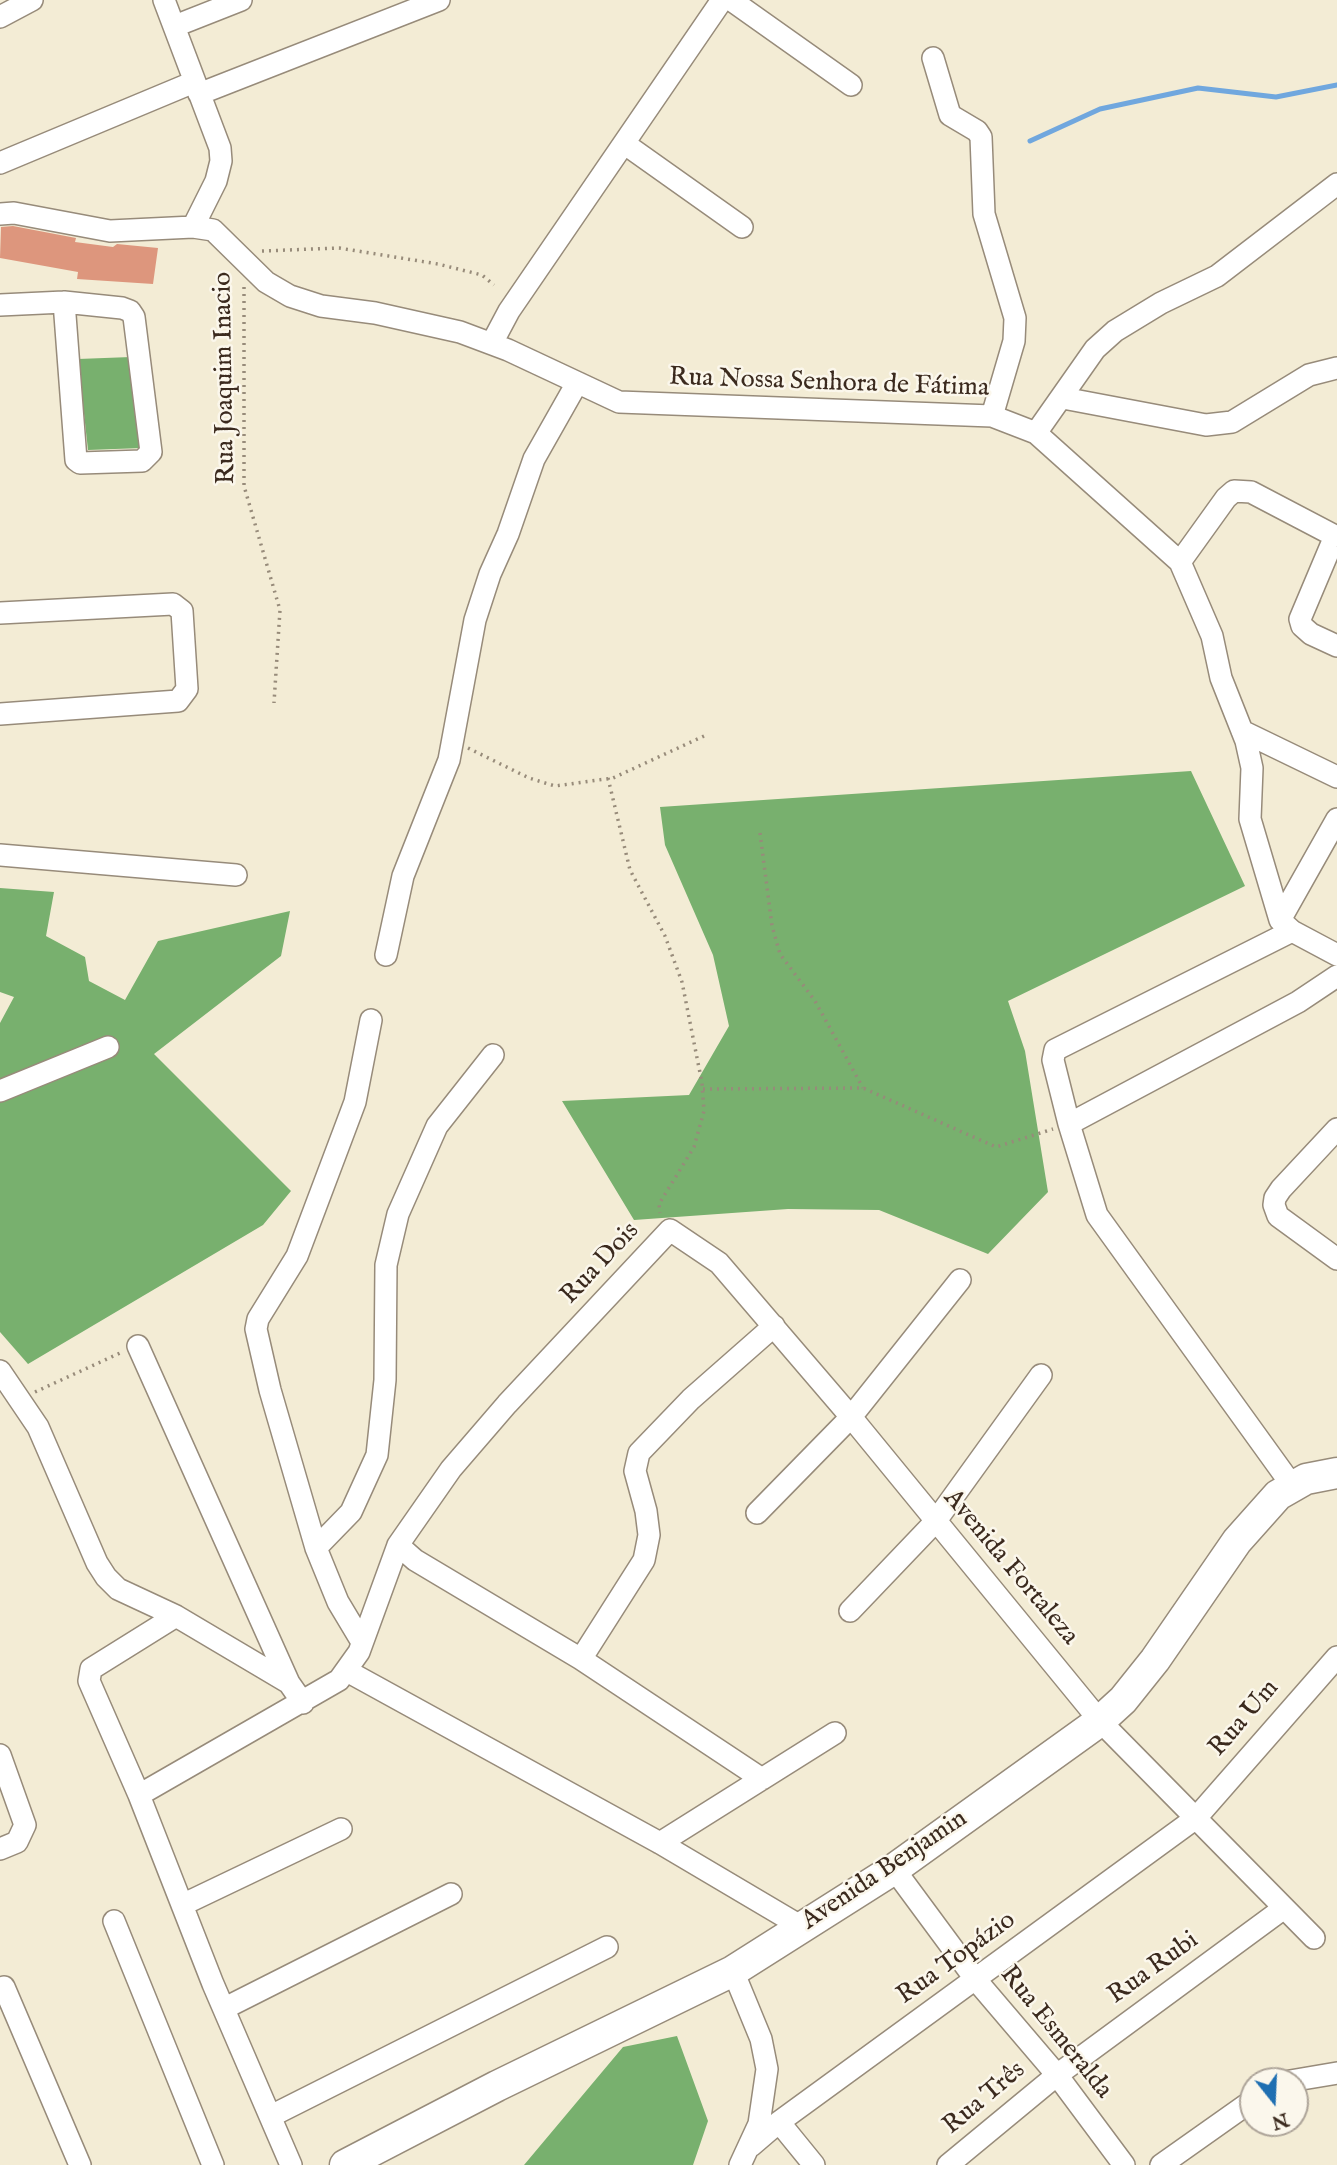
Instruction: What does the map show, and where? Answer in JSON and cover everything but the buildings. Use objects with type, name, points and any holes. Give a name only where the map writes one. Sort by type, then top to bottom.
[{"type":"street","points":[[0,17],[32,0]]},
{"type":"street","points":[[0,214],[14,213],[110,231],[193,228],[216,181],[221,161],[220,148],[164,0]]},
{"type":"street","points":[[175,26],[241,0]]},
{"type":"street","points":[[0,163],[439,0]]},
{"type":"street","points":[[492,344],[509,311],[722,0]]},
{"type":"street","points":[[731,0],[850,85]]},
{"type":"street","points":[[933,58],[950,115],[977,131],[981,137],[984,214],[1015,318],[1014,341],[992,416]]},
{"type":"street","points":[[625,144],[742,227]]},
{"type":"street","points":[[1036,433],[1095,349],[1115,331],[1161,303],[1217,275],[1337,184]]},
{"type":"street","name":"Rua Nossa Senhora de Fátima","points":[[193,228],[213,230],[250,254],[266,282],[290,296],[321,306],[375,313],[460,332],[619,402],[992,416],[1036,433],[1180,562],[1212,636],[1221,678],[1242,731],[1252,768],[1250,818],[1286,925]]},
{"type":"street","points":[[0,305],[64,302],[122,308],[134,317],[151,452],[142,461],[80,463],[76,460],[64,302]]},
{"type":"street","points":[[1062,398],[1206,425],[1232,422],[1309,375],[1337,368]]},
{"type":"street","points":[[386,955],[404,876],[454,741],[475,620],[490,574],[508,534],[534,459],[577,383]]},
{"type":"street","points":[[1180,562],[1226,498],[1234,491],[1251,492],[1336,535],[1300,612],[1302,626],[1311,634],[1337,646]]},
{"type":"street","points":[[0,613],[173,604],[182,611],[187,689],[178,701],[0,714]]},
{"type":"street","points":[[1242,731],[1337,777]]},
{"type":"street","points":[[1337,819],[1286,925],[1055,1050],[1053,1060],[1097,1215],[1291,1484],[1337,1473]]},
{"type":"street","points":[[0,855],[236,875]]},
{"type":"street","points":[[1286,925],[1337,956]]},
{"type":"street","points":[[1069,1124],[1298,1002],[1337,976]]},
{"type":"street","points":[[362,1642],[338,1602],[316,1548],[270,1390],[256,1329],[258,1319],[297,1256],[355,1102],[371,1020]]},
{"type":"street","points":[[0,1091],[108,1047]]},
{"type":"street","points":[[316,1548],[351,1512],[377,1455],[385,1380],[386,1265],[398,1213],[417,1165],[437,1126],[493,1055]]},
{"type":"street","points":[[1337,1129],[1282,1189],[1275,1198],[1274,1205],[1278,1216],[1337,1259]]},
{"type":"street","name":"Avenida Fortaleza","points":[[670,1230],[719,1263],[851,1417],[1100,1721],[1314,1938]]},
{"type":"street","name":"Rua Dois","points":[[347,1671],[362,1642],[398,1545],[451,1469],[506,1404],[670,1230]]},
{"type":"street","points":[[757,1513],[851,1417],[960,1280]]},
{"type":"street","points":[[581,1659],[644,1560],[649,1535],[646,1511],[635,1471],[639,1453],[691,1399],[774,1326]]},
{"type":"street","points":[[138,1346],[289,1683],[303,1703]]},
{"type":"street","points":[[0,1371],[21,1398],[38,1427],[97,1563],[106,1577],[118,1589],[176,1616],[289,1683]]},
{"type":"street","points":[[850,1611],[935,1522],[1041,1375]]},
{"type":"street","name":"Avenida Benjamin","points":[[345,2165],[497,2086],[733,1971],[894,1868],[1100,1721],[1123,1700],[1155,1660],[1237,1541],[1291,1484]]},
{"type":"street","points":[[398,1545],[415,1559],[581,1659],[762,1779]]},
{"type":"street","points":[[176,1616],[91,1669],[89,1681],[139,1795],[291,2165]]},
{"type":"street","name":"Rua Um","points":[[1196,1818],[1337,1657]]},
{"type":"street","points":[[139,1795],[303,1703],[339,1680],[347,1671],[660,1843],[803,1927]]},
{"type":"street","points":[[660,1843],[835,1733]]},
{"type":"street","points":[[0,1755],[25,1825],[17,1842],[0,1849]]},
{"type":"street","name":"Rua Topázio","points":[[751,2146],[779,2122],[1196,1818]]},
{"type":"street","points":[[182,1905],[341,1829]]},
{"type":"street","name":"Rua Esmeralda","points":[[894,1868],[976,1980],[1057,2076],[1124,2165]]},
{"type":"street","points":[[225,2008],[451,1895]]},
{"type":"street","name":"Rua Rubi","points":[[1057,2076],[1284,1908]]},
{"type":"street","points":[[114,1921],[213,2165]]},
{"type":"street","points":[[271,2116],[607,1947]]},
{"type":"street","points":[[733,1971],[761,2039],[767,2069],[765,2097],[751,2146],[740,2165]]},
{"type":"street","points":[[4,1987],[80,2165]]},
{"type":"street","points":[[1309,2078],[1337,2073]]},
{"type":"street","name":"Rua Três","points":[[948,2165],[1057,2076]]},
{"type":"street","points":[[1161,2165],[1239,2110]]},
{"type":"street","points":[[779,2122],[814,2165]]},
{"type":"path","points":[[250,254],[339,248],[438,264],[482,275],[494,285]]},
{"type":"path","name":"Rua Joaquim Inacio","points":[[250,254],[244,486],[280,610],[274,703]]},
{"type":"path","points":[[454,741],[529,778],[555,786],[608,778],[636,770],[704,736]]},
{"type":"path","name":"Rua Dois","points":[[608,778],[630,870],[665,936],[682,982],[703,1089],[704,1111],[694,1147],[659,1204],[663,1221],[670,1230]]},
{"type":"path","points":[[760,833],[772,926],[780,954],[815,1001],[863,1088]]},
{"type":"path","points":[[703,1089],[863,1088],[996,1147],[1069,1124]]},
{"type":"path","points":[[21,1398],[138,1346]]},
{"type":"green space","points":[[131,357],[142,448],[88,450],[78,359]]},
{"type":"green space","points":[[1191,771],[1245,886],[1008,1001],[1025,1051],[1048,1192],[988,1254],[879,1210],[788,1209],[634,1220],[562,1101],[689,1095],[729,1026],[713,955],[665,845],[660,807]]},
{"type":"green space","points":[[0,888],[54,892],[46,936],[85,957],[89,981],[125,1000],[158,941],[290,911],[281,956],[154,1054],[291,1191],[263,1225],[28,1364],[0,1332],[0,1023],[14,997],[0,992]]},
{"type":"green space","points":[[677,2036],[708,2121],[693,2165],[524,2165],[623,2047]]},
{"type":"waterway","points":[[1030,141],[1100,109],[1198,88],[1276,97],[1337,85]]}]
